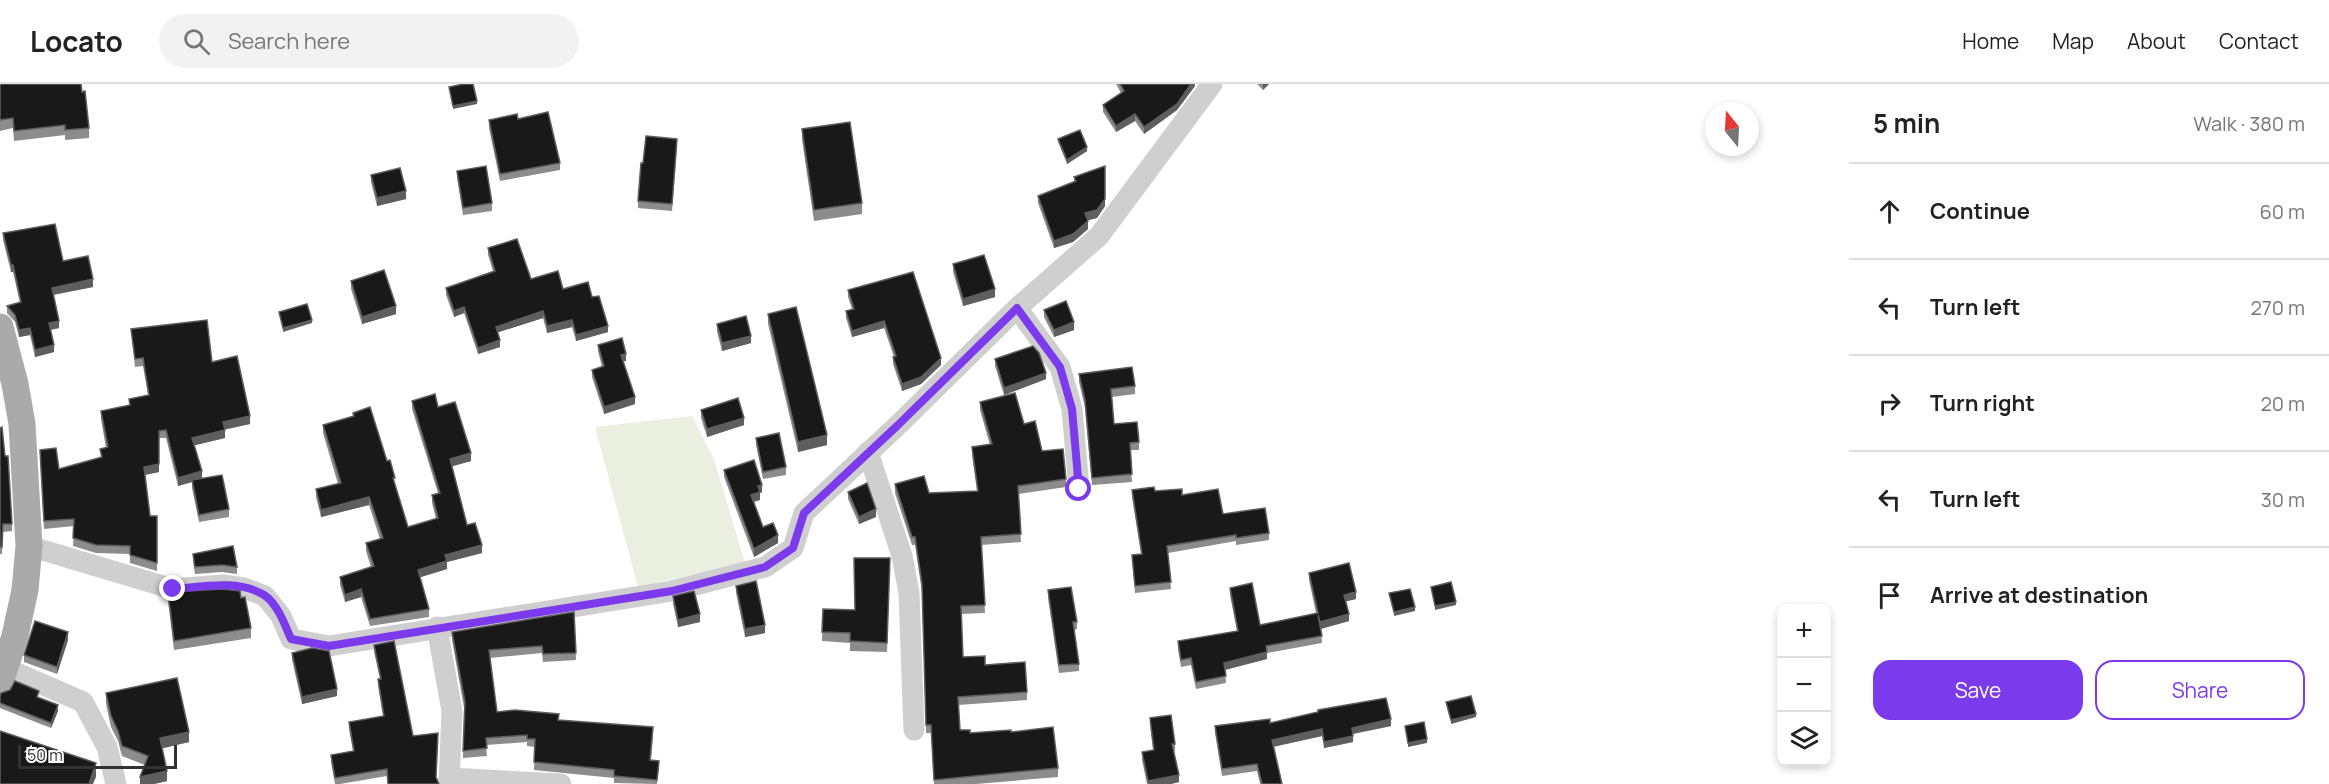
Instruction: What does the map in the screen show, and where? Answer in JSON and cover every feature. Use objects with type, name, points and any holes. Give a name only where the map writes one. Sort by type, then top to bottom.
[{"type":"main road","points":[[0,327],[15,384],[22,424],[29,546],[25,590],[3,676]]},
{"type":"street","points":[[29,546],[173,589],[223,585],[244,588],[266,596],[281,616],[291,639],[329,646],[672,591],[765,567],[793,548],[804,513],[897,426],[1017,308],[1099,236],[1212,84]]},
{"type":"street","points":[[1017,308],[1060,367],[1072,409],[1079,489]]},
{"type":"street","points":[[868,452],[902,556],[909,593],[914,730]]},
{"type":"street","points":[[437,627],[452,711],[449,781],[561,784]]},
{"type":"street","points":[[3,676],[83,702],[107,747],[116,784]]},
{"type":"shaded area","points":[[692,416],[714,459],[745,563],[638,587],[595,427]]},
{"type":"building","points":[[0,84],[81,84],[82,92],[85,91],[89,128],[65,130],[65,125],[14,131],[13,118],[0,120]]},
{"type":"building","points":[[473,84],[477,101],[453,106],[449,87]]},
{"type":"building","points":[[1120,84],[1191,84],[1177,104],[1144,127],[1135,114],[1116,126],[1103,105],[1124,91]]},
{"type":"building","points":[[548,112],[560,163],[500,174],[489,120],[517,114],[518,119]]},
{"type":"building","points":[[850,122],[862,203],[814,210],[802,129]]},
{"type":"building","points":[[1080,130],[1087,147],[1067,160],[1058,139]]},
{"type":"building","points":[[646,136],[677,139],[672,204],[638,201]]},
{"type":"building","points":[[486,166],[492,203],[463,208],[457,171]]},
{"type":"building","points":[[1105,166],[1105,199],[1097,210],[1085,213],[1088,221],[1073,234],[1054,241],[1038,196],[1076,181],[1074,177]]},
{"type":"building","points":[[400,168],[406,191],[377,198],[371,175]]},
{"type":"building","points":[[55,224],[63,261],[88,256],[93,279],[52,288],[59,321],[49,323],[54,345],[35,350],[30,328],[19,330],[15,315],[7,306],[21,302],[3,233]]},
{"type":"building","points":[[517,239],[531,279],[558,271],[563,289],[588,282],[592,297],[599,296],[608,326],[576,335],[572,320],[547,326],[543,311],[496,327],[500,340],[478,348],[464,307],[454,311],[446,288],[495,271],[488,248]]},
{"type":"building","points":[[984,255],[995,289],[963,299],[953,264]]},
{"type":"building","points":[[384,270],[396,306],[362,317],[351,281]]},
{"type":"building","points":[[913,272],[941,358],[921,377],[902,384],[893,357],[896,356],[884,321],[852,331],[846,311],[854,309],[848,290]]},
{"type":"building","points":[[1066,301],[1074,322],[1054,330],[1044,310]]},
{"type":"building","points":[[307,304],[312,320],[283,328],[279,312]]},
{"type":"building","points":[[796,307],[827,435],[798,442],[768,314]]},
{"type":"building","points":[[746,316],[751,336],[722,343],[717,324]]},
{"type":"building","points":[[207,320],[212,362],[237,356],[250,416],[223,422],[225,430],[192,438],[202,471],[178,478],[166,430],[159,431],[159,464],[144,467],[150,516],[157,516],[157,563],[130,555],[130,546],[96,545],[73,538],[74,519],[44,521],[40,450],[56,448],[59,469],[102,457],[100,449],[108,447],[101,411],[130,405],[129,399],[149,395],[143,358],[135,359],[131,329]]},
{"type":"building","points":[[622,338],[626,354],[621,355],[635,397],[604,407],[592,370],[604,366],[598,345]]},
{"type":"building","points":[[1033,346],[1039,353],[1046,373],[1004,388],[995,359]]},
{"type":"building","points":[[1132,367],[1135,386],[1111,389],[1114,424],[1137,422],[1139,442],[1130,443],[1132,474],[1092,478],[1085,400],[1079,374]]},
{"type":"building","points":[[1015,393],[1024,424],[1035,421],[1042,451],[1063,449],[1066,479],[1018,486],[1021,534],[981,537],[985,605],[961,606],[963,657],[985,656],[985,665],[1025,662],[1027,692],[958,697],[960,730],[970,730],[970,733],[1011,730],[1011,732],[1053,727],[1058,768],[934,780],[931,725],[926,725],[922,584],[915,537],[912,537],[895,484],[924,476],[929,493],[978,491],[972,447],[992,444],[980,402]]},
{"type":"building","points":[[435,394],[438,407],[455,402],[471,453],[450,459],[467,525],[475,523],[482,545],[445,555],[447,561],[418,570],[429,609],[370,619],[361,589],[345,595],[340,577],[374,566],[366,543],[383,538],[369,497],[321,510],[316,489],[341,483],[323,425],[354,416],[353,413],[370,407],[387,461],[390,460],[408,527],[438,518],[432,495],[440,493],[412,401]]},
{"type":"building","points":[[738,398],[744,418],[707,429],[701,410]]},
{"type":"building","points":[[2,427],[5,456],[8,456],[12,524],[3,524],[2,547],[0,547],[0,428]]},
{"type":"building","points":[[779,433],[786,467],[763,472],[756,438]]},
{"type":"building","points":[[754,460],[762,485],[758,486],[760,492],[751,495],[763,527],[773,523],[778,535],[754,549],[724,470]]},
{"type":"building","points":[[222,475],[229,509],[199,515],[192,480]]},
{"type":"building","points":[[867,483],[876,509],[859,517],[848,492]]},
{"type":"building","points":[[1154,487],[1155,491],[1182,489],[1182,495],[1218,489],[1223,514],[1265,508],[1269,533],[1236,538],[1236,535],[1167,546],[1171,582],[1135,586],[1132,555],[1142,554],[1132,490]]},
{"type":"building","points":[[233,546],[237,567],[222,565],[195,567],[193,554]]},
{"type":"building","points":[[854,558],[890,558],[887,643],[850,641],[850,633],[822,632],[823,609],[855,610]]},
{"type":"building","points":[[1349,563],[1356,592],[1344,595],[1349,614],[1320,622],[1318,615],[1322,636],[1266,646],[1267,652],[1224,663],[1226,676],[1196,682],[1191,658],[1181,660],[1178,641],[1238,631],[1230,588],[1252,583],[1260,625],[1318,613],[1309,573]]},
{"type":"building","points":[[756,581],[765,625],[745,629],[736,586]]},
{"type":"building","points":[[1451,582],[1456,602],[1435,606],[1431,587]]},
{"type":"building","points":[[1071,587],[1077,622],[1073,622],[1079,664],[1059,665],[1048,590]]},
{"type":"building","points":[[223,589],[240,591],[241,598],[245,597],[251,628],[174,641],[168,592]]},
{"type":"building","points":[[1410,589],[1415,607],[1394,612],[1389,593]]},
{"type":"building","points":[[694,591],[700,614],[678,620],[673,596]]},
{"type":"building","points":[[574,612],[576,653],[543,654],[542,646],[489,650],[497,712],[515,710],[559,714],[558,720],[653,727],[650,760],[659,761],[657,780],[614,776],[614,770],[534,762],[535,739],[527,739],[527,735],[486,738],[487,748],[463,751],[465,702],[452,632]]},
{"type":"building","points":[[35,621],[68,632],[57,667],[24,655]]},
{"type":"building","points":[[394,641],[413,736],[438,733],[436,777],[439,784],[388,784],[387,769],[335,778],[331,755],[354,751],[349,722],[384,716],[378,679],[381,679],[374,645]]},
{"type":"building","points":[[312,648],[329,651],[337,689],[302,697],[292,653]]},
{"type":"building","points":[[177,678],[189,732],[160,738],[167,771],[140,777],[148,756],[122,746],[111,716],[106,693]]},
{"type":"building","points":[[15,681],[39,691],[37,697],[58,705],[51,723],[0,703],[1,693],[10,690]]},
{"type":"building","points":[[1471,696],[1476,714],[1451,720],[1446,702]]},
{"type":"building","points":[[1386,698],[1391,719],[1352,728],[1353,736],[1324,742],[1322,729],[1272,740],[1282,784],[1262,784],[1257,764],[1222,769],[1215,726],[1270,719],[1270,723],[1318,712],[1318,710]]},
{"type":"building","points":[[1171,715],[1175,744],[1172,744],[1179,775],[1148,781],[1142,752],[1154,750],[1150,718]]},
{"type":"building","points":[[1424,722],[1427,739],[1408,743],[1405,726]]},
{"type":"building","points":[[0,731],[96,763],[89,784],[0,784]]},
{"type":"route","points":[[173,589],[223,585],[244,588],[266,596],[281,616],[291,639],[329,646],[672,591],[765,567],[793,548],[804,513],[897,426],[1017,308],[1060,367],[1072,409],[1079,489]]}]
